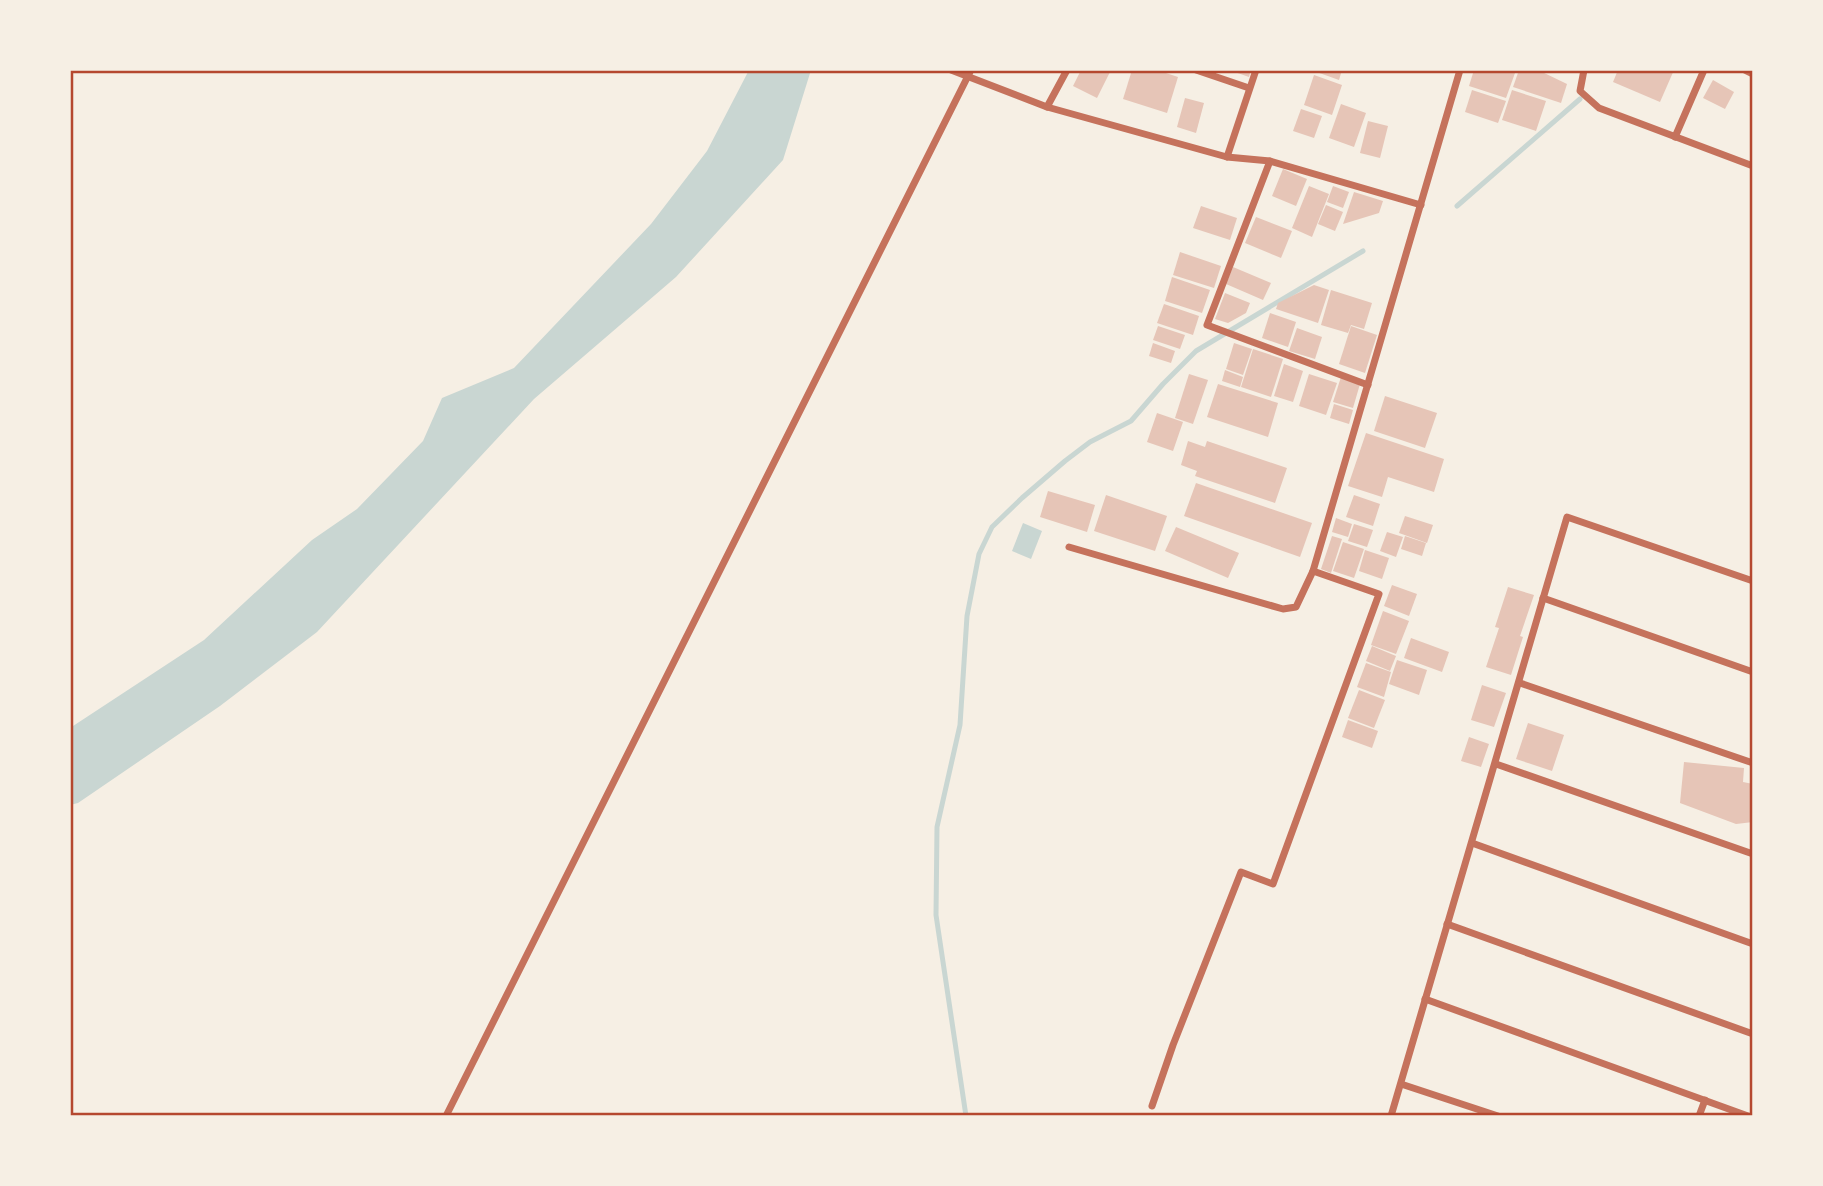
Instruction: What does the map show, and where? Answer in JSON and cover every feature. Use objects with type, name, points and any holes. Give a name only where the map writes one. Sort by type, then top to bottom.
[{"type":"street","points":[[951,70],[969,74],[1047,107],[1227,157],[1270,161],[1422,205]]},
{"type":"street","points":[[1047,107],[1067,70]]},
{"type":"street","points":[[1196,70],[1250,88]]},
{"type":"street","points":[[1227,157],[1256,70]]},
{"type":"street","points":[[1069,547],[1283,609],[1296,607],[1313,571],[1460,70]]},
{"type":"street","points":[[1584,70],[1580,91],[1599,108],[1753,166]]},
{"type":"street","points":[[1675,137],[1703,70]]},
{"type":"street","points":[[1745,70],[1753,74]]},
{"type":"street","points":[[446,1116],[969,74]]},
{"type":"street","points":[[1270,161],[1207,325],[1368,385]]},
{"type":"street","points":[[1391,1116],[1567,517],[1753,581]]},
{"type":"street","points":[[1152,1106],[1241,872],[1273,884],[1379,594],[1313,571]]},
{"type":"street","points":[[1543,598],[1753,672]]},
{"type":"street","points":[[1520,683],[1753,763]]},
{"type":"street","points":[[1496,764],[1753,853]]},
{"type":"street","points":[[1472,843],[1753,944]]},
{"type":"street","points":[[1447,924],[1753,1034]]},
{"type":"street","points":[[1425,999],[1748,1116]]},
{"type":"street","points":[[1401,1084],[1498,1116]]},
{"type":"street","points":[[1699,1116],[1705,1100]]},
{"type":"shaded area","points":[[749,70],[811,70],[783,160],[676,277],[534,399],[317,632],[220,706],[78,803],[70,805],[70,728],[204,640],[312,540],[357,509],[423,441],[442,398],[514,368],[651,224],[707,151]]},
{"type":"shaded area","points":[[1023,523],[1042,531],[1031,559],[1012,551]]},
{"type":"building","points":[[1081,70],[1111,70],[1097,98],[1073,86]]},
{"type":"building","points":[[1132,70],[1157,70],[1178,77],[1167,113],[1123,99]]},
{"type":"building","points":[[1229,70],[1251,70],[1249,77]]},
{"type":"building","points":[[1311,70],[1342,70],[1339,80]]},
{"type":"building","points":[[1474,70],[1507,70],[1515,73],[1506,98],[1469,86]]},
{"type":"building","points":[[1519,70],[1538,70],[1567,84],[1561,103],[1513,87]]},
{"type":"building","points":[[1618,70],[1674,70],[1660,102],[1613,82]]},
{"type":"building","points":[[1314,75],[1342,85],[1332,115],[1304,105]]},
{"type":"building","points":[[1713,80],[1734,92],[1725,109],[1703,98]]},
{"type":"building","points":[[1472,90],[1506,101],[1498,123],[1465,112]]},
{"type":"building","points":[[1512,90],[1546,101],[1536,131],[1502,120]]},
{"type":"building","points":[[1185,98],[1204,103],[1196,133],[1177,127]]},
{"type":"building","points":[[1341,104],[1366,113],[1354,147],[1329,138]]},
{"type":"building","points":[[1301,109],[1322,116],[1314,138],[1293,131]]},
{"type":"building","points":[[1368,121],[1388,126],[1380,158],[1360,153]]},
{"type":"building","points":[[1283,169],[1307,179],[1296,206],[1272,196]]},
{"type":"building","points":[[1309,186],[1329,194],[1312,237],[1292,228]]},
{"type":"building","points":[[1333,186],[1349,192],[1343,208],[1327,202]]},
{"type":"building","points":[[1354,192],[1383,201],[1379,213],[1343,224]]},
{"type":"building","points":[[1326,205],[1343,212],[1335,231],[1318,224]]},
{"type":"building","points":[[1201,206],[1237,218],[1230,240],[1193,228]]},
{"type":"building","points":[[1256,217],[1292,231],[1281,258],[1245,243]]},
{"type":"building","points":[[1180,252],[1221,266],[1214,288],[1173,275]]},
{"type":"building","points":[[1233,267],[1271,283],[1263,300],[1226,284]]},
{"type":"building","points":[[1172,277],[1210,290],[1202,313],[1165,301]]},
{"type":"building","points":[[1314,285],[1329,290],[1318,323],[1276,309],[1278,303]]},
{"type":"building","points":[[1331,290],[1372,303],[1364,329],[1351,325],[1348,333],[1321,325]]},
{"type":"building","points":[[1225,293],[1250,303],[1246,313],[1228,323],[1215,319]]},
{"type":"building","points":[[1164,304],[1199,316],[1193,335],[1157,323]]},
{"type":"building","points":[[1270,313],[1296,322],[1288,347],[1262,338]]},
{"type":"building","points":[[1158,326],[1185,335],[1180,349],[1153,340]]},
{"type":"building","points":[[1351,326],[1377,335],[1365,373],[1339,364]]},
{"type":"building","points":[[1297,328],[1322,337],[1315,359],[1289,351]]},
{"type":"building","points":[[1153,343],[1175,351],[1171,363],[1149,356]]},
{"type":"building","points":[[1234,343],[1252,349],[1243,375],[1226,369]]},
{"type":"building","points":[[1253,349],[1283,359],[1271,397],[1241,387]]},
{"type":"building","points":[[1284,364],[1303,371],[1293,402],[1274,396]]},
{"type":"building","points":[[1225,370],[1243,377],[1240,387],[1222,381]]},
{"type":"building","points":[[1189,374],[1208,380],[1193,424],[1175,418]]},
{"type":"building","points":[[1309,374],[1337,383],[1326,415],[1299,406]]},
{"type":"building","points":[[1341,377],[1360,384],[1353,408],[1333,402]]},
{"type":"building","points":[[1218,384],[1278,403],[1268,437],[1207,417]]},
{"type":"building","points":[[1385,396],[1437,413],[1425,448],[1374,431]]},
{"type":"building","points":[[1334,404],[1353,410],[1349,424],[1330,418]]},
{"type":"building","points":[[1157,413],[1183,422],[1173,451],[1147,442]]},
{"type":"building","points":[[1366,433],[1444,459],[1434,492],[1388,477],[1382,497],[1348,486]]},
{"type":"building","points":[[1188,441],[1205,447],[1207,441],[1287,468],[1275,503],[1195,476],[1197,471],[1181,465]]},
{"type":"building","points":[[1196,483],[1312,523],[1300,557],[1184,516]]},
{"type":"building","points":[[1048,491],[1095,505],[1087,532],[1040,517]]},
{"type":"building","points":[[1106,495],[1167,516],[1155,551],[1094,531]]},
{"type":"building","points":[[1354,495],[1380,504],[1373,526],[1346,517]]},
{"type":"building","points":[[1405,516],[1433,525],[1427,543],[1399,533]]},
{"type":"building","points":[[1336,518],[1352,524],[1348,537],[1332,532]]},
{"type":"building","points":[[1354,524],[1373,530],[1367,547],[1348,541]]},
{"type":"building","points":[[1176,527],[1239,553],[1228,578],[1165,551]]},
{"type":"building","points":[[1387,532],[1403,537],[1396,557],[1380,551]]},
{"type":"building","points":[[1332,536],[1342,539],[1331,573],[1321,569]]},
{"type":"building","points":[[1405,536],[1426,543],[1422,556],[1401,549]]},
{"type":"building","points":[[1343,542],[1364,549],[1354,578],[1333,571]]},
{"type":"building","points":[[1365,550],[1389,558],[1382,579],[1359,571]]},
{"type":"building","points":[[1392,585],[1417,594],[1409,616],[1384,606]]},
{"type":"building","points":[[1508,587],[1534,595],[1520,636],[1523,637],[1511,675],[1486,667],[1499,628],[1495,627]]},
{"type":"building","points":[[1383,611],[1409,621],[1396,654],[1371,645]]},
{"type":"building","points":[[1411,638],[1449,652],[1442,672],[1404,658]]},
{"type":"building","points":[[1372,646],[1396,656],[1390,671],[1366,661]]},
{"type":"building","points":[[1397,660],[1427,670],[1419,695],[1389,684]]},
{"type":"building","points":[[1366,663],[1391,672],[1384,697],[1357,687]]},
{"type":"building","points":[[1482,685],[1506,693],[1494,727],[1471,720]]},
{"type":"building","points":[[1359,690],[1385,700],[1374,728],[1348,718]]},
{"type":"building","points":[[1348,720],[1378,731],[1372,748],[1342,737]]},
{"type":"building","points":[[1528,723],[1564,735],[1552,771],[1516,759]]},
{"type":"building","points":[[1469,737],[1489,744],[1481,767],[1461,761]]},
{"type":"building","points":[[1684,762],[1744,768],[1743,782],[1753,784],[1753,822],[1736,824],[1680,803]]},
{"type":"waterway","points":[[1457,206],[1580,99]]},
{"type":"waterway","points":[[966,1116],[936,915],[937,827],[960,725],[967,616],[979,554],[992,527],[1022,498],[1090,442],[1131,421],[1196,351],[1363,251]]}]
